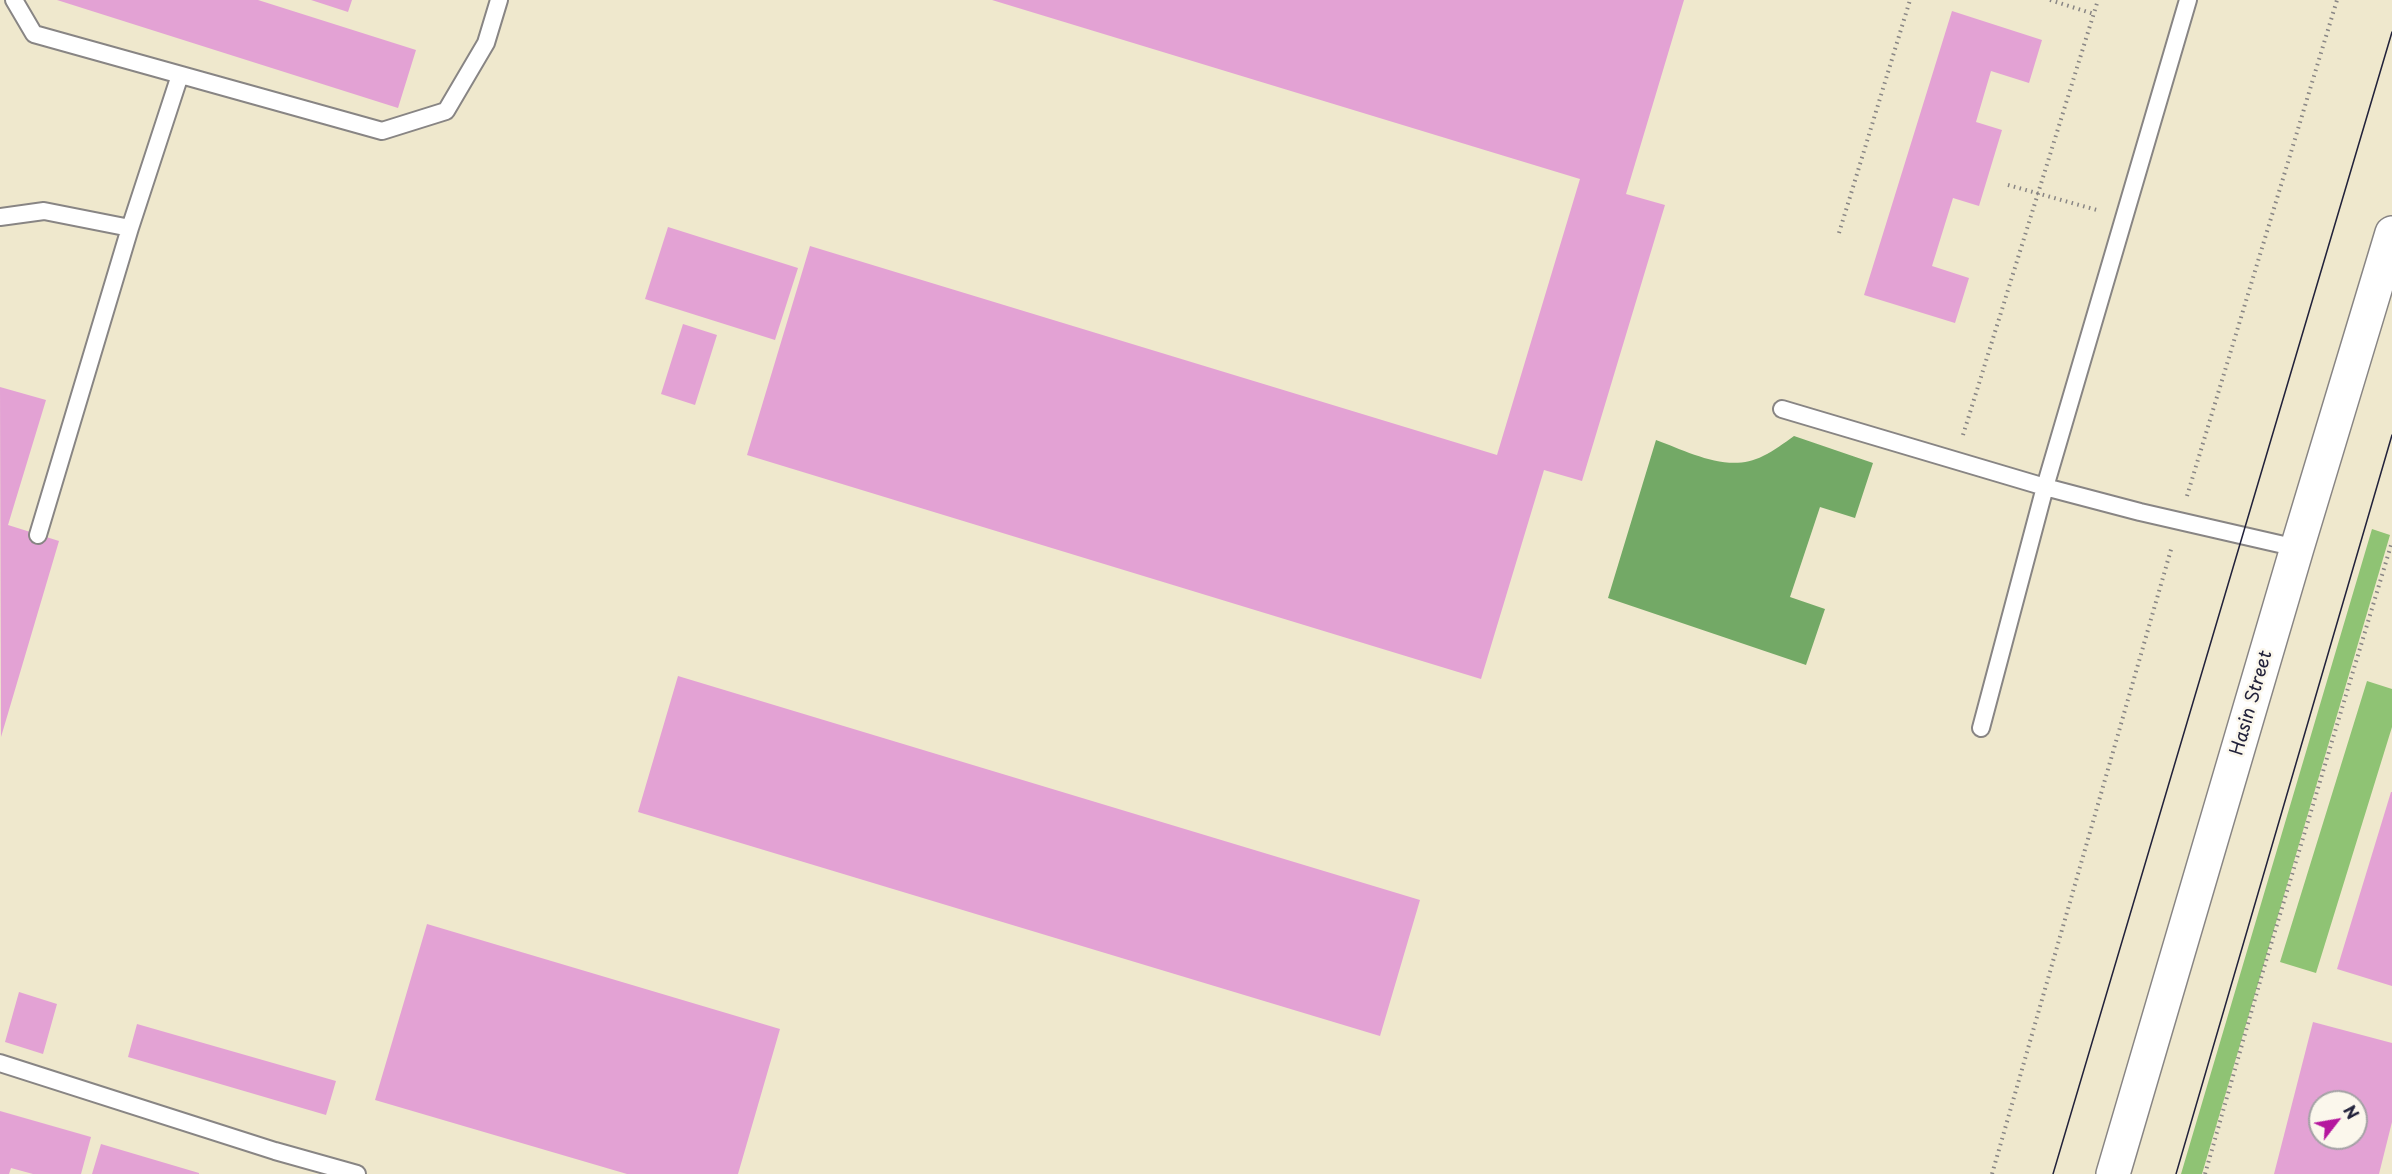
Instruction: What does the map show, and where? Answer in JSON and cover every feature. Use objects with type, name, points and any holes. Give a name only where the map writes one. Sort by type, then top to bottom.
[{"type":"main road","name":"Hasin Street","points":[[2114,1174],[2392,232]]},
{"type":"lane","points":[[14,0],[34,34],[382,131],[446,111],[486,43],[499,0]]},
{"type":"lane","points":[[1981,728],[2045,487],[2188,0]]},
{"type":"lane","points":[[38,535],[130,228],[180,75]]},
{"type":"lane","points":[[0,217],[44,211],[130,228]]},
{"type":"lane","points":[[1782,409],[2045,487],[2297,548]]},
{"type":"lane","points":[[0,1063],[275,1151],[357,1174]]},
{"type":"path","points":[[1839,233],[1910,0]]},
{"type":"path","points":[[2050,0],[2094,14]]},
{"type":"path","points":[[1955,461],[2098,0]]},
{"type":"path","points":[[1992,1174],[2180,521],[2337,0]]},
{"type":"path","points":[[2008,185],[2124,218]]},
{"type":"path","points":[[2205,1174],[2392,542]]},
{"type":"green space","points":[[1794,436],[1873,463],[1855,518],[1820,507],[1790,597],[1825,609],[1806,665],[1608,598],[1656,440],[1709,459],[1737,463],[1763,456]]},
{"type":"green space","points":[[2372,529],[2390,535],[2202,1174],[2181,1174]]},
{"type":"green space","points":[[2367,681],[2392,689],[2392,727],[2316,973],[2280,962]]},
{"type":"building","points":[[57,0],[258,0],[416,50],[398,108]]},
{"type":"building","points":[[311,0],[352,0],[348,12]]},
{"type":"building","points":[[992,0],[1684,0],[1626,194],[1665,205],[1582,481],[1544,470],[1481,679],[747,455],[810,246],[1497,455],[1580,179]]},
{"type":"building","points":[[1952,11],[2042,40],[2029,83],[1991,71],[1976,122],[2002,130],[1979,206],[1953,198],[1932,266],[1969,278],[1955,323],[1864,295]]},
{"type":"building","points":[[668,227],[798,268],[775,340],[645,299]]},
{"type":"building","points":[[683,324],[717,335],[695,405],[661,394]]},
{"type":"building","points":[[0,387],[46,400],[8,525],[59,541],[1,737]]},
{"type":"building","points":[[678,676],[1420,900],[1380,1036],[638,812]]},
{"type":"building","points":[[2392,792],[2392,986],[2337,969]]},
{"type":"building","points":[[427,924],[780,1029],[738,1174],[627,1174],[375,1100]]},
{"type":"building","points":[[19,992],[57,1004],[43,1054],[5,1042]]},
{"type":"building","points":[[2313,1022],[2392,1043],[2392,1122],[2379,1174],[2274,1174]]},
{"type":"building","points":[[137,1024],[336,1081],[326,1115],[128,1057]]},
{"type":"building","points":[[0,1111],[91,1137],[81,1174],[33,1174],[11,1168],[9,1174],[0,1174]]},
{"type":"building","points":[[101,1144],[199,1173],[199,1174],[92,1174]]},
{"type":"tram line","points":[[2053,1174],[2392,32]]},
{"type":"tram line","points":[[2176,1174],[2392,435]]}]
